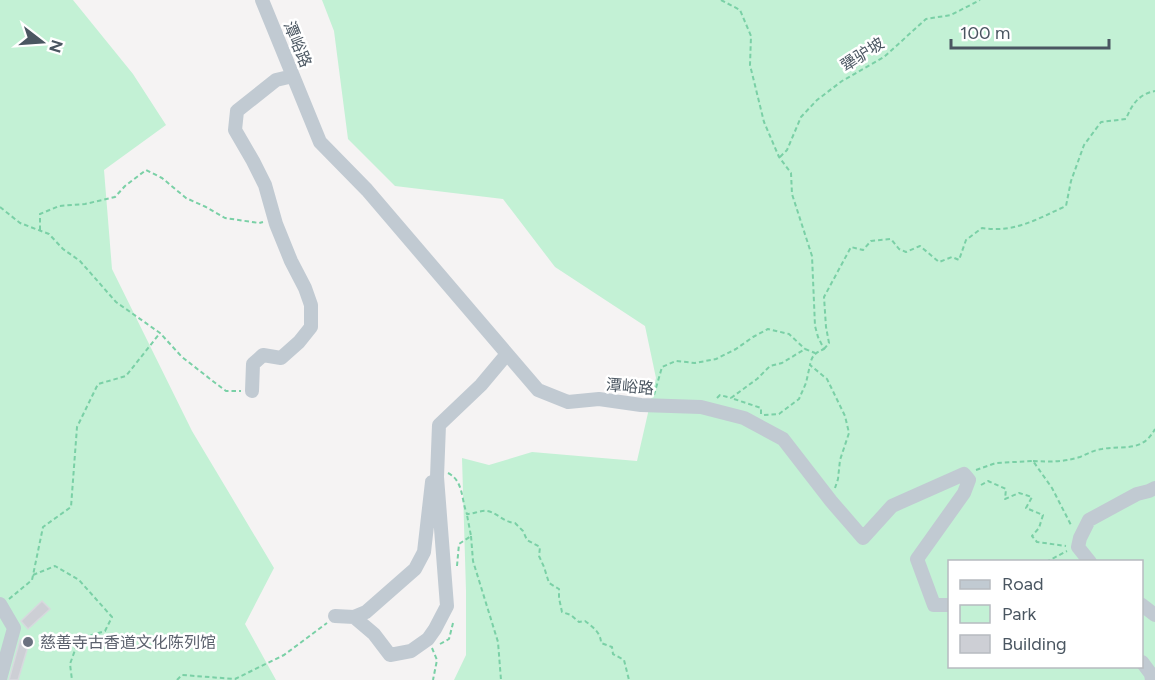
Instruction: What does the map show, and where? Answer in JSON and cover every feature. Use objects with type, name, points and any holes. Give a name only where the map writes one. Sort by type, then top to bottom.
[{"type":"street","name":"潭峪路","points":[[262,0],[320,142],[367,190],[538,390],[568,402],[599,399],[652,405],[701,407],[744,418],[783,439],[862,538],[892,506],[965,480]]},
{"type":"street","points":[[252,391],[253,364],[263,355],[281,358],[299,342],[311,327],[311,305],[274,217],[265,185],[254,161],[235,130],[237,111],[276,80],[293,76]]},
{"type":"street","points":[[354,617],[374,634],[390,655],[411,651],[428,639],[435,629],[447,606],[437,469],[439,425],[481,385],[507,354]]},
{"type":"street","points":[[335,616],[354,617],[366,612],[415,569],[424,552],[433,472],[437,469]]},
{"type":"street","points":[[948,605],[934,605],[917,560],[964,493],[965,480]]},
{"type":"street","points":[[1089,560],[1078,547],[1089,520],[1137,494],[1155,488]]},
{"type":"street","points":[[0,679],[14,628],[1,604]]},
{"type":"street","points":[[1143,606],[1155,615]]},
{"type":"street","points":[[1143,663],[1151,674],[1152,680]]},
{"type":"path","points":[[721,0],[740,10],[751,36],[750,65],[764,122],[779,157],[791,173],[792,194],[812,256],[815,326],[824,349]]},
{"type":"path","name":"犟驴坡","points":[[779,157],[787,150],[801,117],[817,100],[842,81],[884,57],[926,19],[951,15],[980,0]]},
{"type":"path","points":[[805,349],[782,363],[770,366],[757,379],[731,398],[761,408],[761,416],[779,414],[798,399],[806,383],[811,357],[829,343],[824,297],[851,247],[863,250],[871,241],[891,239],[899,249],[906,252],[920,246],[939,262],[952,257],[959,260],[966,240],[982,228],[996,230],[1024,226],[1066,206],[1071,182],[1084,145],[1101,122],[1126,119],[1131,106],[1141,96],[1155,91]]},
{"type":"path","points":[[40,231],[40,214],[59,206],[85,204],[115,197],[146,170],[162,178],[186,198],[225,218],[259,223],[274,217]]},
{"type":"path","points":[[0,207],[20,223],[49,234],[63,249],[80,261],[116,302],[160,333],[182,357],[226,391],[252,391]]},
{"type":"path","points":[[652,405],[662,367],[676,361],[695,363],[716,359],[768,329],[789,334],[805,349],[815,353]]},
{"type":"path","points":[[1,604],[32,580],[44,527],[71,507],[77,427],[98,384],[126,376],[160,333]]},
{"type":"path","points":[[810,365],[827,380],[845,416],[849,433],[831,501]]},
{"type":"path","points":[[965,480],[996,463],[1033,461],[1055,463],[1100,449],[1132,447],[1149,440],[1155,429]]},
{"type":"path","points":[[1033,461],[1052,488],[1071,524],[1078,547]]},
{"type":"path","points":[[437,469],[453,475],[463,492],[463,505],[467,514],[485,511],[507,523],[515,523],[523,531],[527,540],[540,547],[539,556],[549,583],[558,589],[562,612],[571,615],[579,622],[585,621],[593,627],[601,637],[601,643],[612,647],[613,654],[624,660],[629,680]]},
{"type":"path","points":[[965,480],[978,486],[988,481],[1006,489],[1005,498],[1019,493],[1032,497],[1026,508],[1043,515],[1039,528],[1032,536],[1037,542],[1078,547]]},
{"type":"path","points":[[471,536],[473,561],[498,642],[501,680]]},
{"type":"path","points":[[1048,560],[1078,547]]},
{"type":"path","points":[[33,575],[56,566],[79,580],[112,617],[105,632],[79,639],[70,664],[72,680]]},
{"type":"path","points":[[177,680],[182,675],[235,679],[284,655],[335,616]]},
{"type":"path","points":[[428,639],[438,660],[433,680]]},
{"type":"green space","points":[[0,0],[73,0],[133,74],[166,125],[104,170],[112,269],[192,431],[274,568],[245,624],[276,680],[0,680]]},
{"type":"green space","points":[[322,0],[1155,0],[1155,680],[454,680],[466,655],[462,458],[489,465],[532,452],[637,461],[656,378],[645,326],[555,267],[503,199],[395,186],[348,139],[334,31]]},
{"type":"building","points":[[42,601],[50,609],[28,629],[21,621]]},
{"type":"building","points":[[20,640],[29,643],[18,680],[9,680]]},
{"type":"place","name":"慈善寺古香道文化陈列馆","points":[[28,642]]}]
